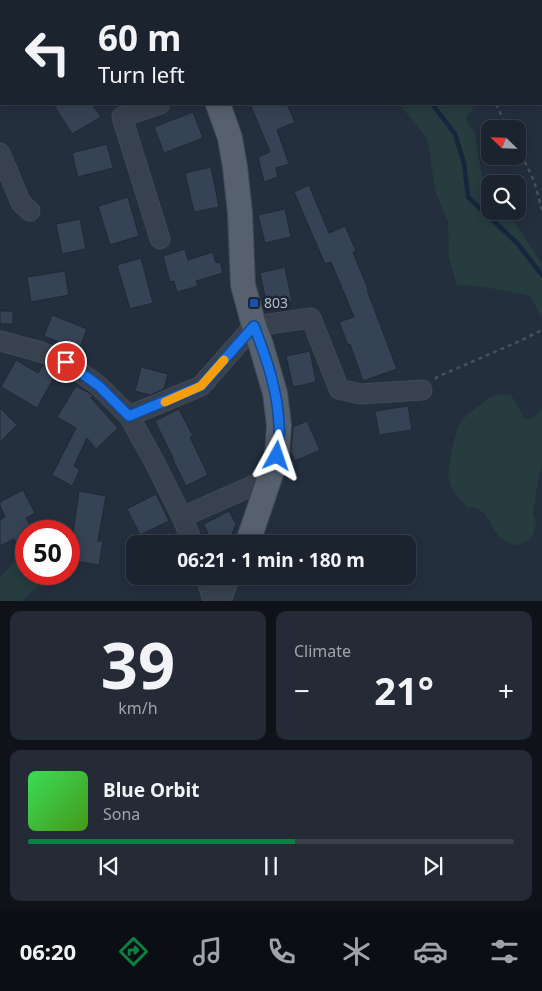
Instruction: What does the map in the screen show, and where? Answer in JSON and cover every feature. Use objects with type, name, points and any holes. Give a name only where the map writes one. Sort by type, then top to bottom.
[{"type":"main road","points":[[218,105],[230,138],[235,167],[240,213],[243,285],[275,393],[279,425],[277,456],[250,535]]},
{"type":"street","points":[[153,105],[118,110],[160,239]]},
{"type":"street","points":[[0,153],[21,203],[30,212]]},
{"type":"street","points":[[129,416],[201,386],[254,326],[311,318],[339,389],[360,394],[422,390]]},
{"type":"street","points":[[0,341],[41,352],[66,362],[99,386],[129,416],[155,463],[189,535]]},
{"type":"street","points":[[182,518],[268,479]]},
{"type":"street","points":[[209,585],[213,601]]},
{"type":"street","points":[[221,601],[227,585]]},
{"type":"street","points":[[232,601],[236,585]]},
{"type":"path","points":[[496,105],[504,120]]},
{"type":"path","points":[[526,164],[534,181],[542,210]]},
{"type":"path","points":[[422,390],[437,377],[542,330]]},
{"type":"green space","points":[[400,105],[475,105],[465,119],[475,133],[482,175],[481,220],[513,220],[542,264],[542,317],[530,296],[475,286],[457,285],[449,258],[448,221],[436,193],[427,138]]},
{"type":"green space","points":[[500,394],[511,395],[524,418],[530,420],[542,409],[542,466],[533,513],[536,523],[533,535],[527,541],[517,545],[512,545],[498,536],[486,515],[477,508],[467,507],[451,487],[448,476],[451,453],[458,426],[466,416],[490,397]]},
{"type":"green space","points":[[15,560],[15,585],[40,585],[21,601],[0,601],[0,578]]},
{"type":"building","points":[[54,105],[93,105],[101,117],[72,134]]},
{"type":"building","points":[[250,105],[287,105],[295,122],[277,130],[289,164],[276,168],[278,177],[264,182],[258,157],[270,152]]},
{"type":"building","points":[[193,112],[203,138],[164,153],[154,127]]},
{"type":"building","points":[[107,144],[113,168],[78,177],[72,153]]},
{"type":"building","points":[[211,167],[219,207],[194,212],[185,173]]},
{"type":"building","points":[[309,185],[329,233],[345,226],[356,251],[353,252],[397,369],[363,381],[350,344],[348,345],[339,322],[354,317],[331,262],[325,264],[294,192]]},
{"type":"building","points":[[128,197],[139,236],[110,245],[98,206]]},
{"type":"building","points":[[285,209],[291,237],[265,243],[258,215]]},
{"type":"building","points":[[80,219],[86,249],[62,254],[56,224]]},
{"type":"building","points":[[185,249],[188,260],[213,252],[216,263],[220,262],[223,273],[196,281],[198,286],[177,292],[174,281],[170,282],[163,256]]},
{"type":"building","points":[[141,258],[153,303],[130,309],[117,265]]},
{"type":"building","points":[[285,267],[292,301],[267,306],[260,273]]},
{"type":"building","points":[[65,271],[69,295],[31,302],[27,277]]},
{"type":"building","points":[[0,311],[13,311],[13,324],[0,324]]},
{"type":"building","points":[[52,315],[87,329],[79,350],[44,336]]},
{"type":"building","points":[[310,351],[316,382],[293,387],[286,356]]},
{"type":"building","points":[[16,360],[38,373],[43,365],[57,372],[37,408],[1,387]]},
{"type":"building","points":[[141,367],[168,374],[164,389],[150,395],[135,391]]},
{"type":"building","points":[[76,386],[93,395],[91,398],[118,428],[96,449],[87,438],[74,466],[80,470],[72,486],[52,475],[76,428],[57,417]]},
{"type":"building","points":[[408,406],[412,430],[379,435],[375,411]]},
{"type":"building","points":[[0,408],[17,425],[0,442]]},
{"type":"building","points":[[179,409],[193,436],[190,437],[208,475],[186,486],[155,421]]},
{"type":"building","points":[[307,421],[320,450],[295,461],[291,452],[293,427]]},
{"type":"building","points":[[23,490],[35,513],[26,518],[27,520],[15,520],[15,541],[14,539],[0,546],[0,520],[5,517],[0,502]]},
{"type":"building","points":[[79,491],[106,496],[98,541],[103,541],[99,565],[80,562],[80,520],[75,520]]},
{"type":"building","points":[[156,494],[169,521],[140,535],[127,509]]},
{"type":"building","points":[[229,511],[236,524],[232,535],[208,535],[204,524]]},
{"type":"waterway","points":[[433,105],[455,134],[464,163],[468,197],[517,243],[542,275]]},
{"type":"slow traffic","points":[[165,402],[201,386],[224,360]]},
{"type":"place","name":"803","points":[[254,303]]},
{"type":"route","points":[[66,362],[99,386],[129,416],[201,386],[254,326],[275,393],[279,425],[277,456]]}]
